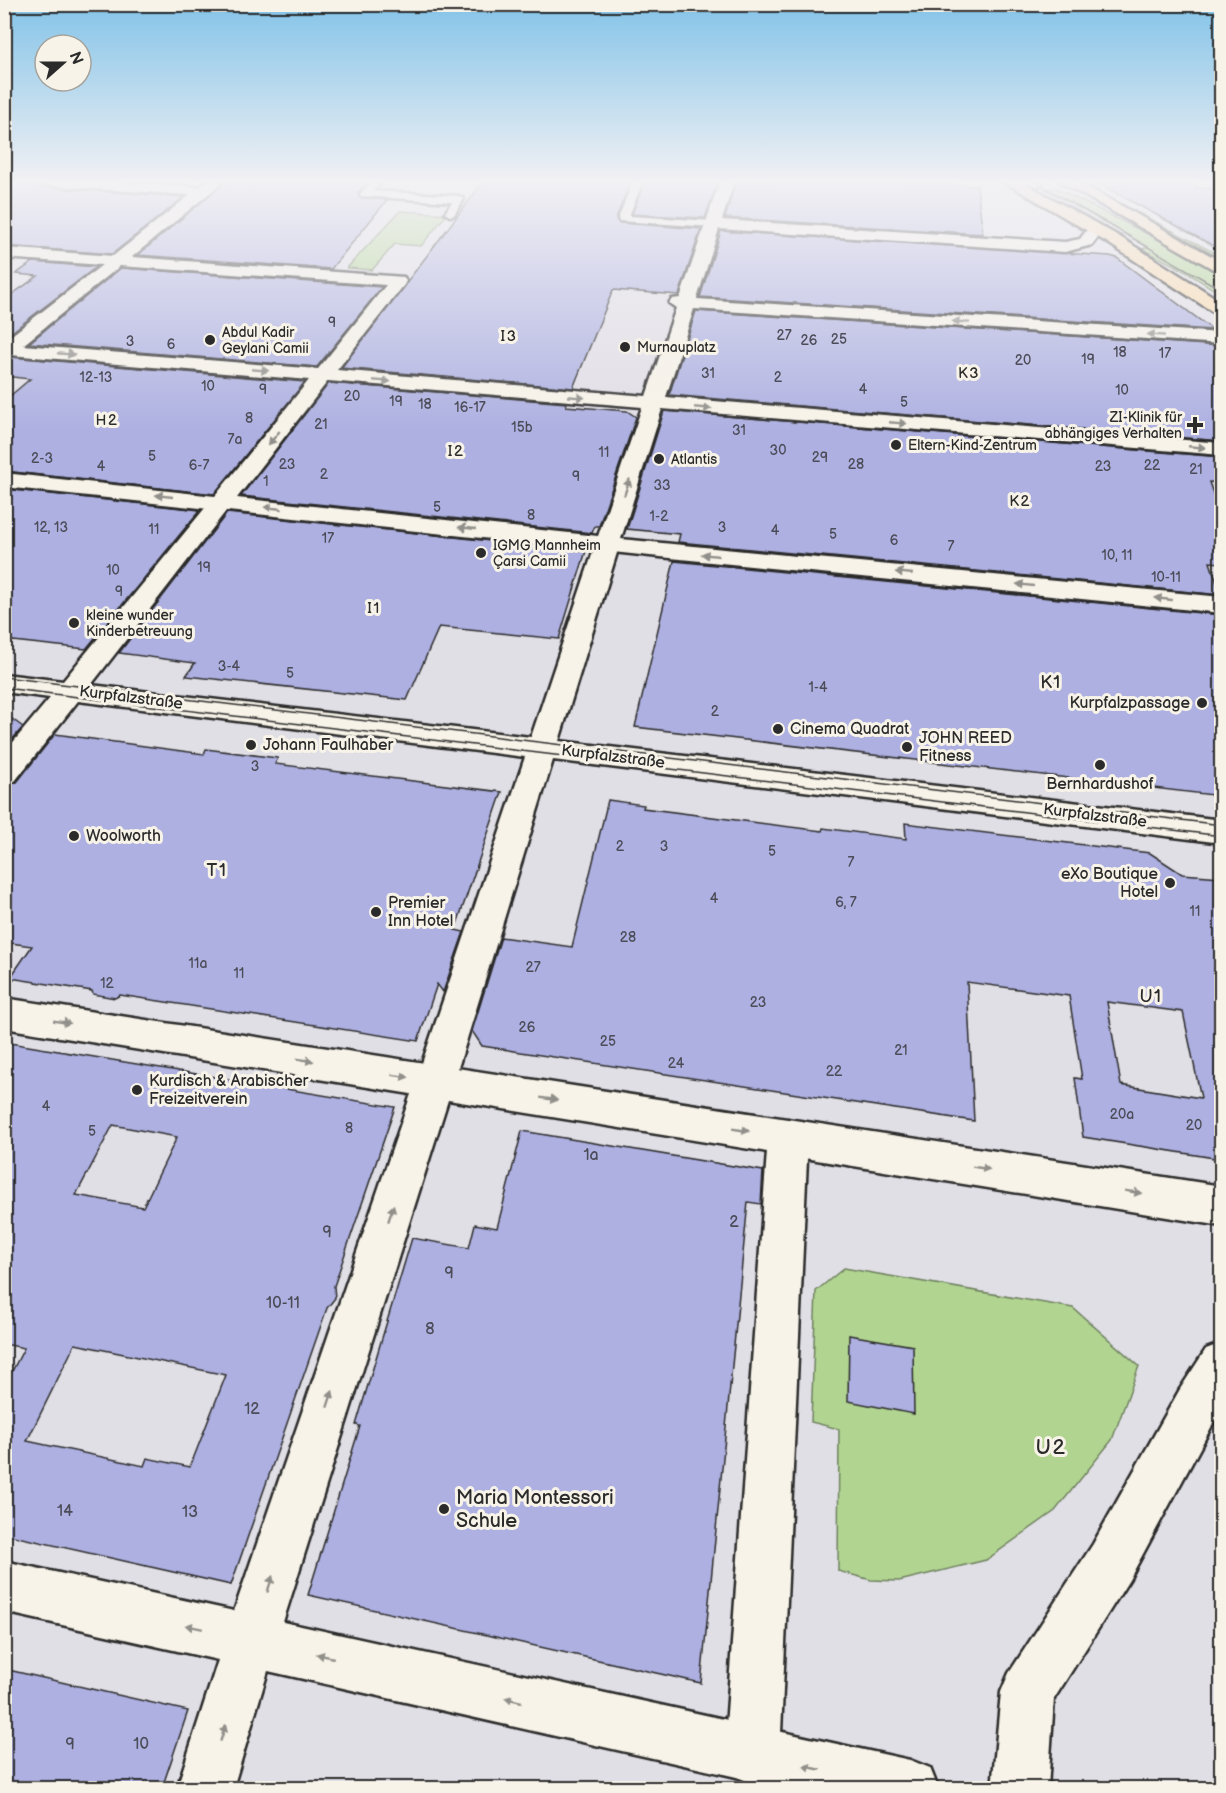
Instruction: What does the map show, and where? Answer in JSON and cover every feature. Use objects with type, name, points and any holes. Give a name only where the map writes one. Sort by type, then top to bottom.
[{"type":"main road","points":[[1150,265],[1221,310]]},
{"type":"street","points":[[5,350],[112,265]]},
{"type":"street","points":[[4,774],[398,281],[169,265]]},
{"type":"street","points":[[205,1788],[251,1639],[655,404],[683,303],[698,265]]},
{"type":"street","points":[[683,303],[1219,337]]},
{"type":"street","points":[[5,350],[1221,449]]},
{"type":"street","points":[[4,480],[650,549],[1221,605]]},
{"type":"street","name":"Kurpfalzstraße","points":[[4,683],[1221,832]]},
{"type":"street","points":[[4,1013],[1221,1206]]},
{"type":"street","points":[[752,1755],[788,1137]]},
{"type":"street","points":[[1020,1788],[1029,1692],[1111,1562],[1196,1405],[1221,1365]]},
{"type":"street","points":[[4,1586],[251,1639],[752,1755],[910,1788]]},
{"type":"green space","points":[[350,265],[377,265],[372,270],[347,268]]},
{"type":"green space","points":[[1173,265],[1203,265],[1221,276],[1221,294]]},
{"type":"green space","points":[[844,1268],[1073,1308],[1139,1366],[1112,1440],[1055,1511],[986,1560],[899,1581],[871,1580],[838,1571],[839,1429],[811,1422],[816,1291]]},
{"type":"building","points":[[29,265],[96,267],[4,338],[4,300],[38,276],[16,274]]},
{"type":"building","points":[[271,265],[335,265],[331,269]]},
{"type":"building","points":[[420,265],[689,265],[679,295],[613,290],[573,388],[341,368]]},
{"type":"building","points":[[710,265],[1126,265],[1213,330],[700,297]]},
{"type":"building","points":[[121,268],[382,287],[317,367],[29,343]]},
{"type":"building","points":[[696,311],[1221,346],[1221,441],[669,395]]},
{"type":"building","points":[[4,358],[305,382],[214,494],[4,471],[4,401],[30,379],[4,376]]},
{"type":"building","points":[[329,383],[567,403],[566,406],[627,411],[636,417],[599,526],[595,526],[592,533],[241,496]]},
{"type":"building","points":[[664,411],[1221,457],[1221,483],[1209,482],[1221,516],[1221,563],[1210,562],[1221,595],[678,542],[680,534],[627,529]]},
{"type":"building","points":[[4,489],[200,510],[86,649],[4,640]]},
{"type":"building","points":[[227,513],[586,551],[559,639],[439,627],[407,700],[186,676],[195,663],[119,653]]},
{"type":"building","points":[[674,561],[1221,615],[1221,796],[635,727]]},
{"type":"building","points":[[4,713],[23,727],[4,749]]},
{"type":"building","points":[[55,734],[204,754],[206,749],[278,758],[275,764],[502,792],[455,930],[464,932],[443,992],[437,984],[418,1041],[120,995],[115,998],[93,994],[92,991],[10,978],[32,946],[4,942],[4,786],[17,782]]},
{"type":"building","points":[[608,800],[644,805],[643,808],[822,831],[823,828],[906,839],[905,823],[1150,853],[1182,874],[1221,877],[1221,1159],[1083,1137],[1075,1078],[1082,1079],[1069,996],[967,982],[974,1121],[482,1046],[472,1031],[501,937],[572,947]],"holes":[[[1107,1002],[1183,1012],[1201,1098],[1121,1085]]]},
{"type":"building","points":[[4,1042],[395,1107],[334,1286],[335,1298],[327,1308],[231,1585],[4,1534],[4,1387],[24,1348],[4,1344]],"holes":[[[113,1125],[177,1137],[143,1207],[76,1195]],[[75,1344],[226,1375],[190,1467],[147,1458],[144,1466],[27,1441]]]},
{"type":"building","points":[[522,1131],[763,1171],[761,1204],[748,1202],[701,1683],[308,1595],[360,1426],[356,1425],[412,1238],[469,1248],[475,1224],[497,1228]]},
{"type":"building","points":[[849,1335],[913,1346],[914,1414],[848,1401]]},
{"type":"building","points":[[4,1669],[188,1711],[162,1788],[4,1788]]},
{"type":"tram line","points":[[1178,265],[1222,290]]},
{"type":"tram line","points":[[4,677],[1222,825]]},
{"type":"tram line","points":[[4,688],[1222,836]]},
{"type":"place","name":"Abdul Kadir Geylani Camii","points":[[210,340]]},
{"type":"place","name":"Murnauplatz","points":[[625,347]]},
{"type":"place","name":"ZI-Klinik für abhängiges Verhalten","points":[[1195,425]]},
{"type":"place","name":"Eltern-Kind-Zentrum","points":[[896,445]]},
{"type":"place","name":"Atlantis","points":[[659,459]]},
{"type":"place","name":"IGMG Mannheim Çarsi Camii","points":[[481,553]]},
{"type":"place","name":"kleine wunder Kinderbetreuung","points":[[74,623]]},
{"type":"place","name":"Kurpfalzpassage","points":[[1202,703]]},
{"type":"place","name":"Cinema Quadrat","points":[[778,729]]},
{"type":"place","name":"Johann Faulhaber","points":[[251,745]]},
{"type":"place","name":"JOHN REED Fitness","points":[[907,747]]},
{"type":"place","name":"Bernhardushof","points":[[1100,765]]},
{"type":"place","name":"Woolworth","points":[[74,836]]},
{"type":"place","name":"eXo Boutique Hotel","points":[[1170,883]]},
{"type":"place","name":"Premier Inn Hotel","points":[[376,912]]},
{"type":"place","name":"Kurdisch & Arabischer Freizeitverein","points":[[137,1090]]},
{"type":"place","name":"Maria Montessori Schule","points":[[444,1509]]},
{"type":"district","name":"I3","points":[[509,336]]},
{"type":"district","name":"K3","points":[[969,373]]},
{"type":"district","name":"H2","points":[[107,420]]},
{"type":"district","name":"I2","points":[[456,451]]},
{"type":"district","name":"K2","points":[[1020,501]]},
{"type":"district","name":"I1","points":[[374,608]]},
{"type":"district","name":"K1","points":[[1051,682]]},
{"type":"district","name":"T1","points":[[217,870]]},
{"type":"district","name":"U1","points":[[1151,996]]},
{"type":"district","name":"U2","points":[[1051,1447]]}]
